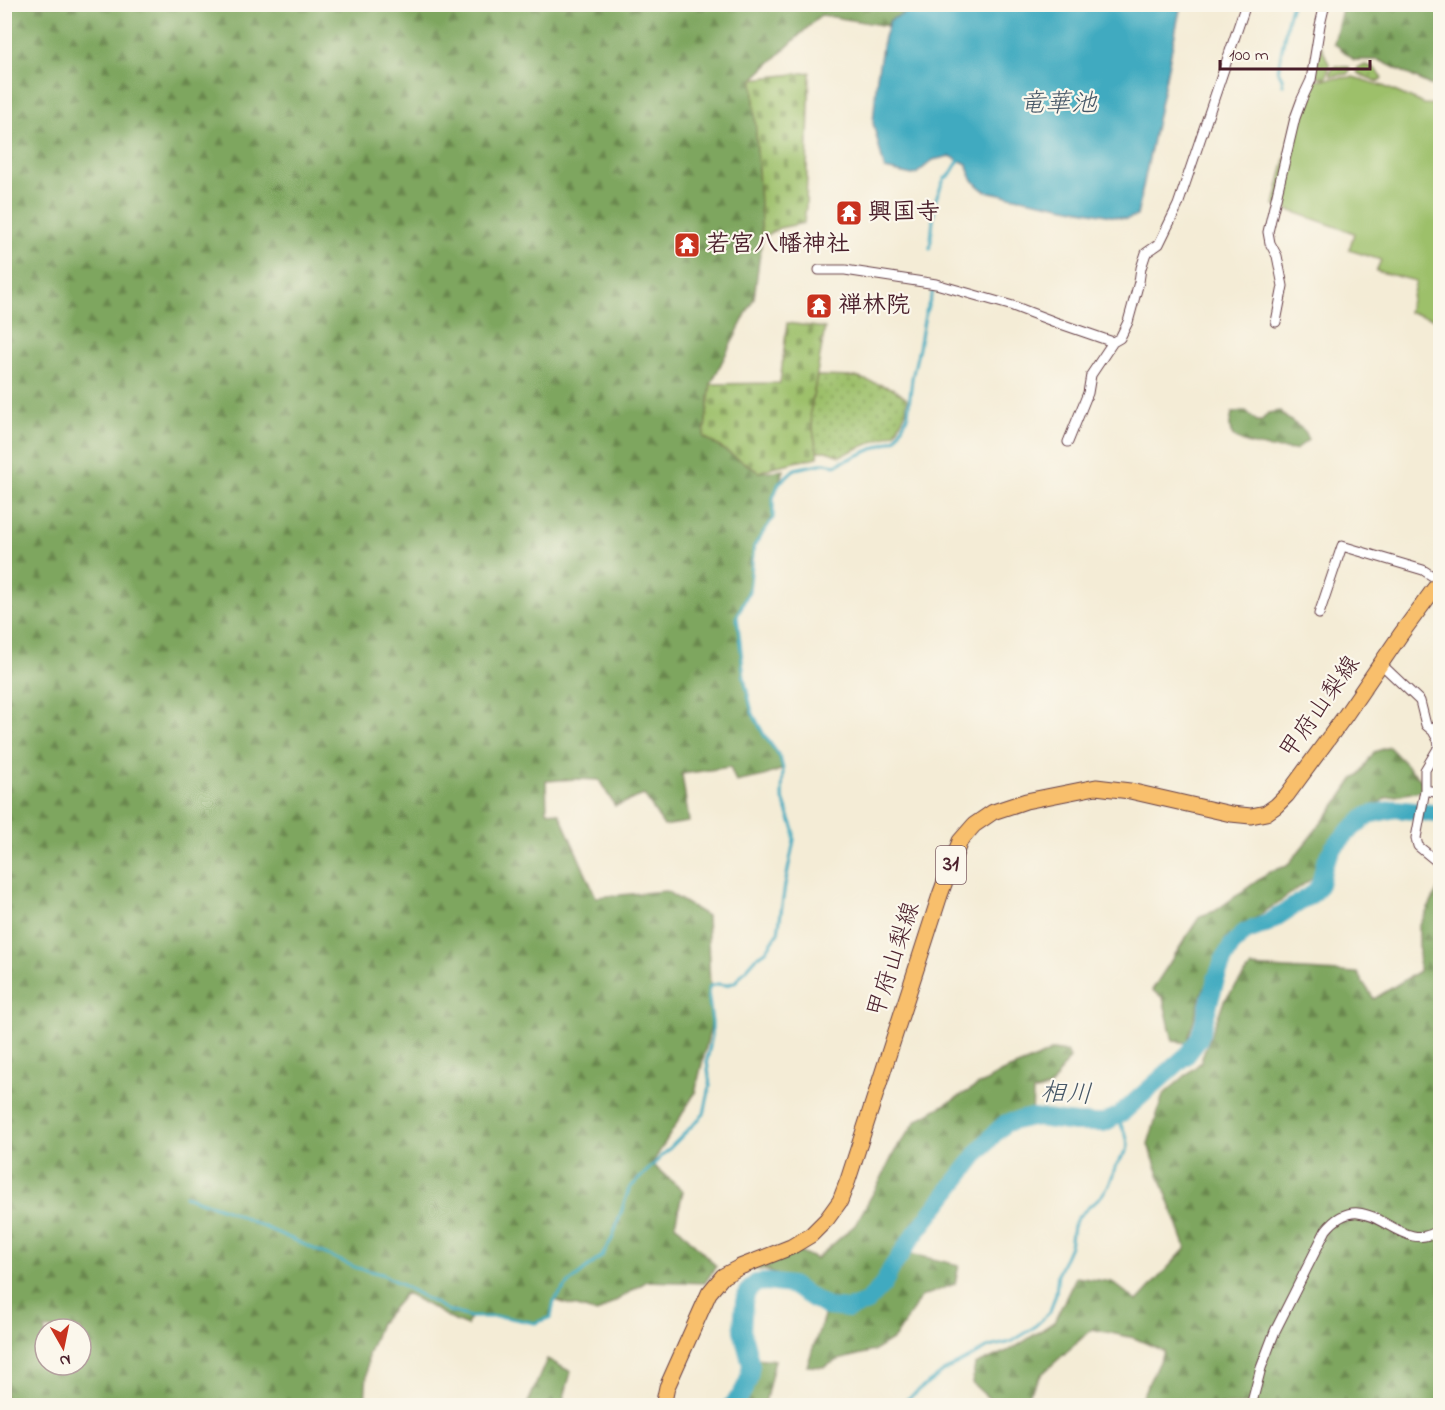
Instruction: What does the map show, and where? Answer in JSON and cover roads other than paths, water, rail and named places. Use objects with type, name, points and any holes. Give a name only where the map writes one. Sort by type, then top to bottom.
[{"type":"main road","name":"甲府山梨線","points":[[663,1406],[667,1387],[708,1293],[723,1276],[791,1247],[811,1235],[840,1201],[948,873],[960,841],[975,825],[993,812],[1026,801],[1096,786],[1130,791],[1231,814],[1251,816],[1266,813],[1287,795],[1440,581]]},
{"type":"street","points":[[1068,442],[1088,393],[1091,375],[1113,342],[1120,338],[1128,322],[1146,253],[1159,244],[1178,205],[1246,4]]},
{"type":"street","points":[[1276,322],[1283,286],[1277,256],[1270,243],[1268,232],[1295,118],[1311,80],[1325,4]]},
{"type":"street","points":[[819,270],[845,270],[936,284],[1013,306],[1113,342]]},
{"type":"street","points":[[1319,614],[1342,546],[1424,570],[1440,581]]},
{"type":"street","points":[[1380,663],[1420,701],[1426,725],[1438,740],[1439,746],[1425,770],[1425,790],[1416,838],[1418,846],[1440,864]]},
{"type":"street","points":[[1433,731],[1440,721]]},
{"type":"street","points":[[1425,790],[1440,793]]},
{"type":"street","points":[[1251,1406],[1260,1368],[1275,1332],[1326,1230],[1331,1225],[1342,1216],[1358,1213],[1375,1217],[1409,1236],[1426,1236],[1440,1229]]},
{"type":"water","name":"竜華池","points":[[922,5],[1181,5],[1137,216],[1126,219],[985,191],[973,180],[967,164],[950,156],[933,160],[912,175],[885,169],[873,123],[877,76],[884,37],[890,20]]},
{"type":"waterway","points":[[1283,85],[1278,71],[1292,4]]},
{"type":"waterway","points":[[930,249],[935,201],[944,179],[950,175],[959,160]]},
{"type":"waterway","points":[[185,1196],[224,1209],[357,1268],[382,1274],[447,1310],[470,1317],[505,1317],[535,1323],[551,1317],[554,1300],[569,1283],[602,1256],[612,1239],[629,1189],[704,1114],[710,1086],[707,1060],[712,1036],[708,992],[710,986],[735,982],[757,957],[766,951],[778,933],[794,830],[782,796],[783,769],[780,757],[764,735],[752,712],[744,678],[737,616],[749,591],[754,546],[773,518],[773,498],[779,483],[795,469],[825,463],[835,465],[896,439],[908,415],[912,378],[925,315],[933,291]]},
{"type":"waterway","name":"相川","points":[[731,1406],[741,1395],[748,1381],[751,1365],[742,1330],[744,1302],[747,1292],[756,1283],[791,1285],[827,1307],[849,1309],[867,1302],[883,1285],[912,1238],[981,1149],[1006,1123],[1032,1117],[1075,1123],[1104,1123],[1122,1113],[1187,1055],[1199,1039],[1216,979],[1232,945],[1245,932],[1268,923],[1314,893],[1320,884],[1325,862],[1333,848],[1349,831],[1368,815],[1395,809],[1440,814]]},
{"type":"waterway","points":[[898,1406],[947,1369],[989,1347],[1011,1342],[1032,1329],[1050,1312],[1056,1293],[1058,1273],[1070,1246],[1073,1226],[1078,1217],[1102,1195],[1109,1185],[1117,1164],[1127,1151],[1127,1138],[1117,1116]]},
{"type":"place","name":"興国寺","points":[[849,213]]},
{"type":"place","name":"若宮八幡神社","points":[[687,245]]},
{"type":"place","name":"禅林院","points":[[819,306]]}]
